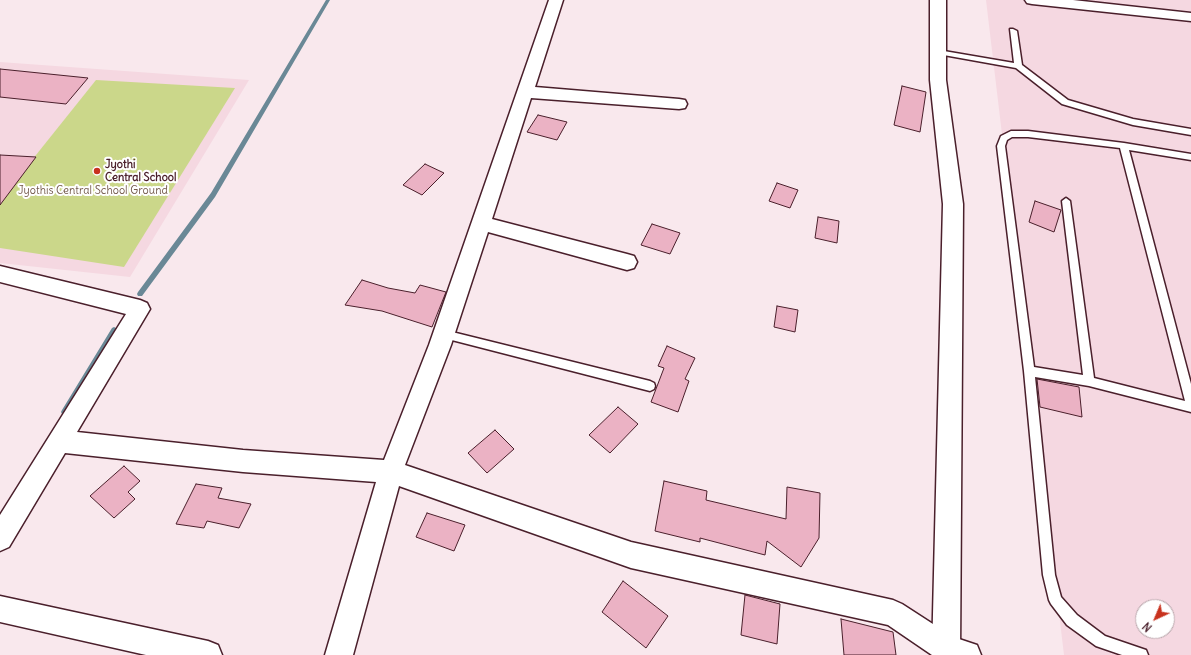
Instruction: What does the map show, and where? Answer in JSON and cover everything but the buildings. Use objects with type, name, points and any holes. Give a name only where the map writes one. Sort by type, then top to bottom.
[{"type":"street","points":[[339,655],[391,472],[444,334],[556,0]]},
{"type":"street","points":[[938,0],[938,80],[953,204],[953,653]]},
{"type":"street","points":[[1032,0],[1191,17]]},
{"type":"street","points":[[524,92],[679,104]]},
{"type":"street","points":[[481,223],[627,262]]},
{"type":"street","points":[[0,274],[140,309],[0,538]]},
{"type":"street","points":[[59,441],[244,461],[391,472],[631,555],[893,613],[953,653]]},
{"type":"street","points":[[0,609],[208,655]]},
{"type":"lane","points":[[1013,31],[1018,66]]},
{"type":"lane","points":[[938,52],[1018,66],[1065,102],[1133,122],[1191,132]]},
{"type":"lane","points":[[1141,655],[1101,641],[1072,620],[1055,600],[1049,575],[1029,371],[1001,146],[1004,138],[1011,134],[1028,134],[1124,146],[1191,157]]},
{"type":"lane","points":[[1029,371],[1089,382],[1191,406],[1124,146]]},
{"type":"lane","points":[[1066,201],[1089,382]]},
{"type":"lane","points":[[444,334],[650,386]]},
{"type":"shaded area","points":[[986,0],[1191,0],[1191,655],[1064,655]]},
{"type":"shaded area","name":"Jyothis Central School Ground","points":[[0,62],[249,80],[130,277],[0,263]]},
{"type":"green space","name":"Jyothis Central School Ground","points":[[96,80],[235,88],[124,267],[0,248],[0,200]]},
{"type":"waterway","points":[[140,294],[213,195],[328,0]]},
{"type":"waterway","points":[[65,412],[114,330]]},
{"type":"place","name":"Jyothi Central School","points":[[97,171]]}]
